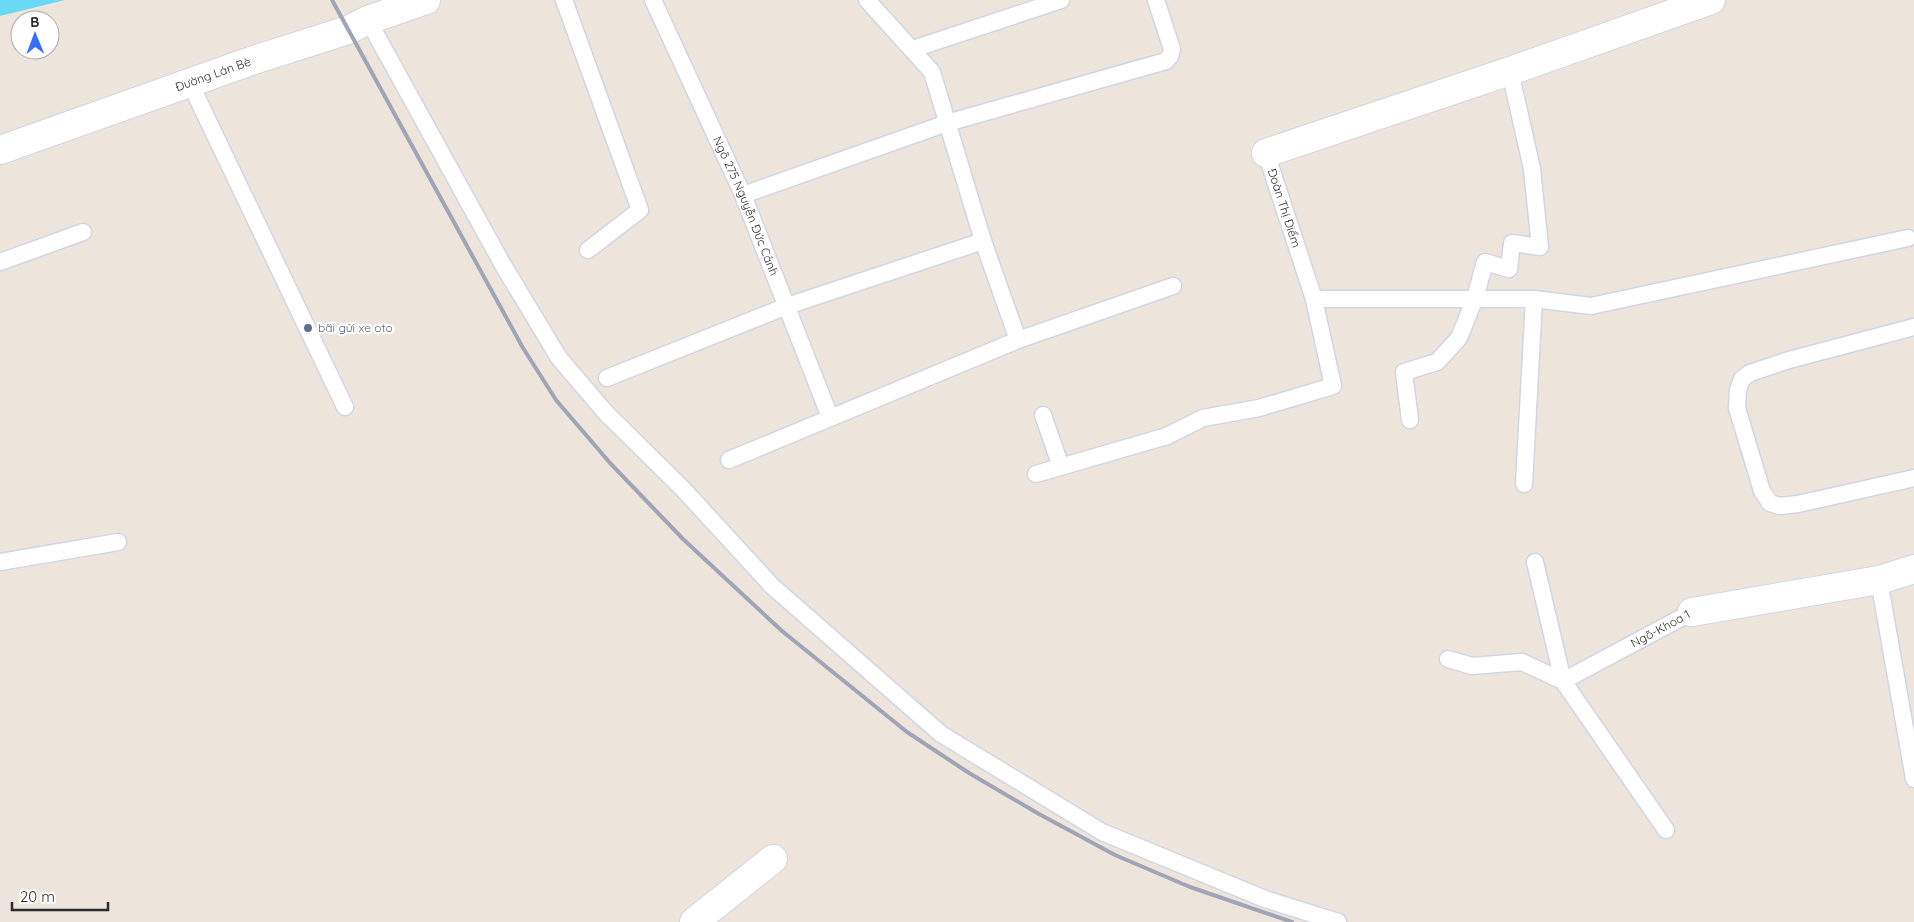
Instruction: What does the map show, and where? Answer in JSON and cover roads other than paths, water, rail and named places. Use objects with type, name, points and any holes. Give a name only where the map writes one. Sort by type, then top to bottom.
[{"type":"street","name":"Đường Lán Bè","points":[[0,150],[251,61],[348,30],[368,20],[426,0]]},
{"type":"street","name":"Đoàn Thị Điểm","points":[[1266,153],[1510,71],[1711,0]]},
{"type":"street","name":"Ngõ-Khoa 1","points":[[1692,612],[1879,580],[1914,569]]},
{"type":"street","points":[[694,922],[773,859]]},
{"type":"lane","points":[[564,0],[640,210],[588,250]]},
{"type":"lane","name":"Ngõ 275 Nguyễn Đức Cảnh","points":[[653,0],[743,195],[830,417]]},
{"type":"lane","points":[[867,0],[932,72],[983,242],[1018,340]]},
{"type":"lane","points":[[913,49],[1061,0]]},
{"type":"lane","points":[[743,195],[947,123],[1166,61],[1172,49],[1156,0]]},
{"type":"lane","points":[[368,20],[503,265],[560,358],[606,413],[683,489],[772,586],[941,734],[1102,832],[1265,899],[1338,922]]},
{"type":"lane","points":[[1410,420],[1404,372],[1437,362],[1459,338],[1475,298],[1486,262],[1510,269],[1512,243],[1540,247],[1532,169],[1510,71]]},
{"type":"lane","points":[[190,83],[345,407]]},
{"type":"lane","name":"Đoàn Thị Điểm","points":[[1036,474],[1167,436],[1203,418],[1259,408],[1333,386],[1314,299],[1266,153]]},
{"type":"lane","points":[[0,262],[83,232]]},
{"type":"lane","points":[[1314,299],[1534,299],[1591,306],[1908,238]]},
{"type":"lane","points":[[607,378],[787,306],[983,242]]},
{"type":"lane","points":[[729,460],[1018,340],[1173,286]]},
{"type":"lane","points":[[1524,484],[1534,299]]},
{"type":"lane","points":[[1914,327],[1789,360],[1750,373],[1742,379],[1738,390],[1737,408],[1762,491],[1770,503],[1780,506],[1798,504],[1914,478]]},
{"type":"lane","points":[[1044,415],[1061,467]]},
{"type":"lane","points":[[0,562],[118,542]]},
{"type":"lane","points":[[1534,562],[1564,681],[1666,830]]},
{"type":"lane","points":[[1879,580],[1914,779]]},
{"type":"lane","name":"Ngõ-Khoa 1","points":[[1564,681],[1692,612]]},
{"type":"lane","points":[[1448,659],[1472,666],[1522,662],[1564,681]]},
{"type":"water","points":[[0,0],[65,0],[24,10],[10,10],[10,14],[0,16]]},
{"type":"railway","points":[[332,0],[523,348],[556,400],[610,463],[683,539],[782,631],[907,732],[969,773],[1115,855],[1190,887],[1292,922]]},
{"type":"place","name":"bãi gửi xe oto","points":[[308,328]]}]
